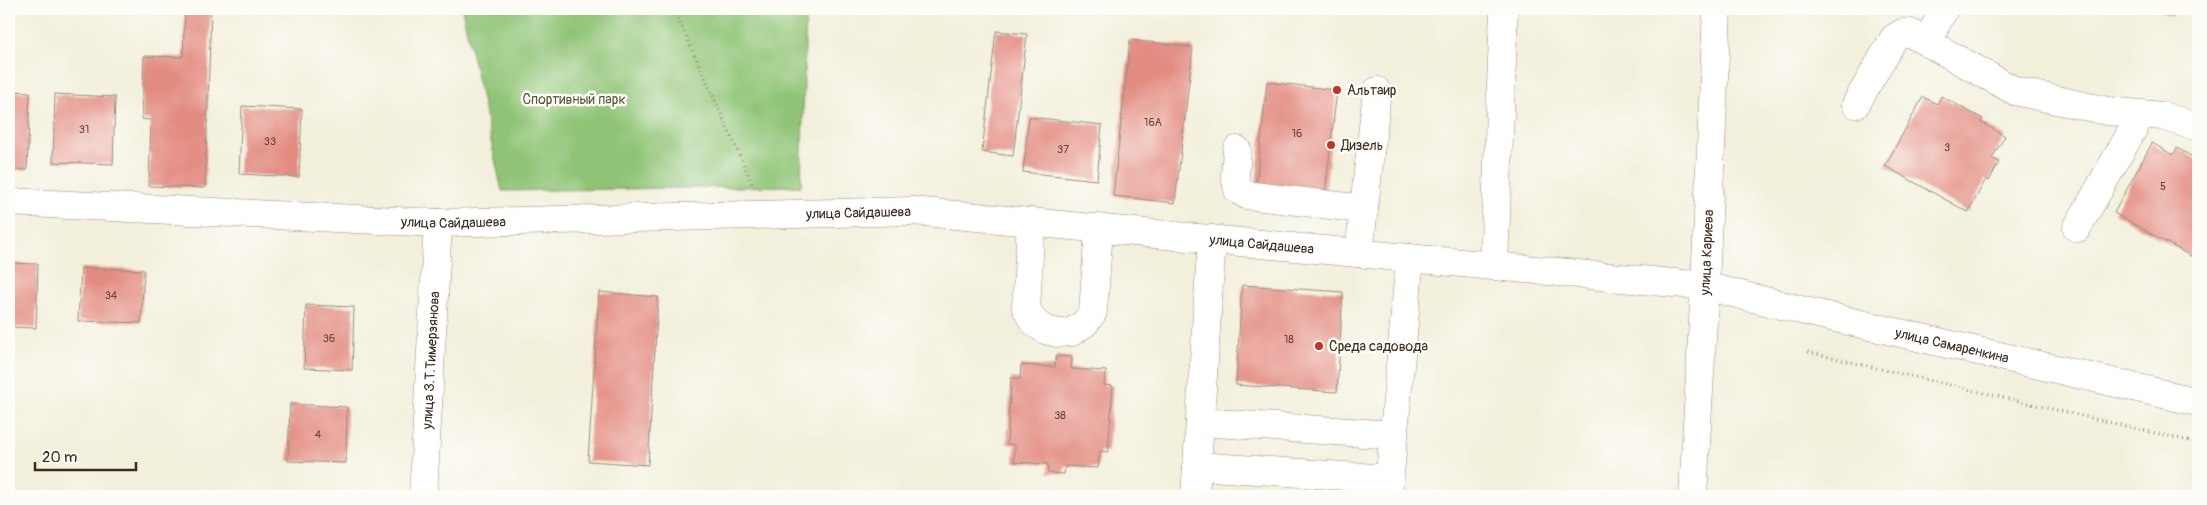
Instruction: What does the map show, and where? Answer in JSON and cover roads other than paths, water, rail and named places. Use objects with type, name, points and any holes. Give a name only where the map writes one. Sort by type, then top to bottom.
[{"type":"street","points":[[1494,266],[1504,9]]},
{"type":"street","name":"улица Кариева","points":[[1693,496],[1705,286],[1717,9]]},
{"type":"street","points":[[1927,42],[1944,9]]},
{"type":"street","points":[[1856,104],[1894,38],[1902,33],[1910,33],[2015,91],[2065,103],[2141,115],[2162,116],[2198,127]]},
{"type":"street","points":[[1359,253],[1377,91]]},
{"type":"street","points":[[2077,228],[2141,115]]},
{"type":"street","points":[[1237,150],[1234,176],[1238,190],[1246,195],[1364,208]]},
{"type":"street","name":"улица Сайдашева","points":[[9,202],[438,223],[913,211],[1705,286]]},
{"type":"street","points":[[1031,222],[1026,308],[1033,321],[1045,330],[1058,333],[1072,332],[1086,324],[1093,312],[1099,228]]},
{"type":"street","name":"улица З.Т.Тимерзянова","points":[[423,496],[438,223]]},
{"type":"street","points":[[1195,496],[1212,239]]},
{"type":"street","points":[[1197,466],[1389,487],[1410,258]]},
{"type":"street","name":"улица Самаренкина","points":[[1705,286],[2198,402]]},
{"type":"street","points":[[1200,422],[1394,435]]},
{"type":"place","name":"Альтаир","points":[[1337,90]]},
{"type":"place","name":"Дизель","points":[[1331,145]]},
{"type":"place","name":"Среда садовода","points":[[1319,346]]},
{"type":"park label","name":"Спортивный парк","points":[[574,99]]}]
